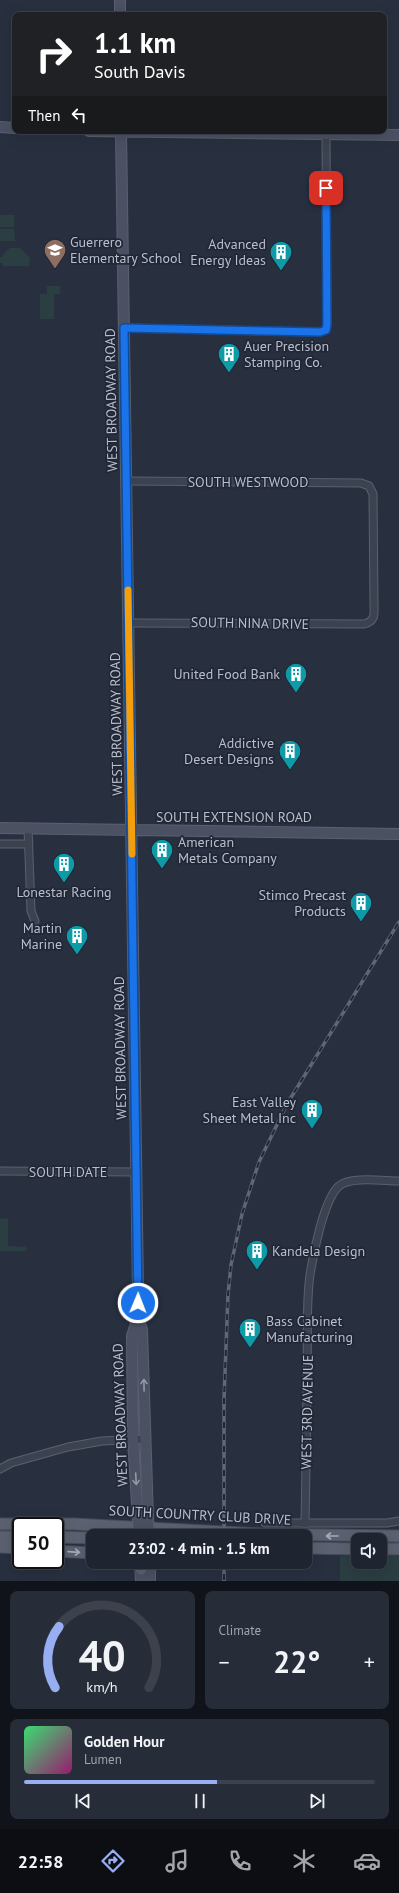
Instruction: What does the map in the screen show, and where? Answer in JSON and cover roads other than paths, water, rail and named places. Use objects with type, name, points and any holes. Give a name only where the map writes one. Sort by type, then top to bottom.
[{"type":"main road","points":[[120,0],[120,12]]},
{"type":"main road","points":[[0,127],[12,128]]},
{"type":"main road","name":"WEST BROADWAY ROAD","points":[[121,134],[138,1317],[142,1330],[145,1439],[143,1519],[141,1529]]},
{"type":"main road","points":[[326,134],[399,135]]},
{"type":"main road","name":"SOUTH EXTENSION ROAD","points":[[0,828],[132,831],[398,833]]},
{"type":"main road","name":"WEST BROADWAY ROAD","points":[[138,1317],[132,1336],[134,1440],[143,1519],[147,1529]]},
{"type":"main road","name":"SOUTH COUNTRY CLUB DRIVE","points":[[0,1524],[74,1524],[292,1535],[399,1536]]},
{"type":"main road","points":[[0,1537],[12,1537]]},
{"type":"main road","points":[[64,1537],[86,1538]]},
{"type":"main road","points":[[0,1547],[12,1548]]},
{"type":"main road","points":[[312,1548],[351,1549]]},
{"type":"main road","points":[[387,1549],[399,1548]]},
{"type":"main road","points":[[64,1551],[86,1553]]},
{"type":"main road","points":[[140,1569],[141,1581]]},
{"type":"main road","points":[[150,1569],[150,1581]]},
{"type":"street","points":[[124,328],[320,332],[326,330],[326,134]]},
{"type":"street","name":"SOUTH WESTWOOD","points":[[126,481],[361,483],[369,486],[373,494],[374,562],[374,619],[370,623]]},
{"type":"street","name":"SOUTH NINA DRIVE","points":[[129,623],[370,623]]},
{"type":"street","points":[[28,828],[31,911],[35,921]]},
{"type":"street","points":[[0,844],[29,844]]},
{"type":"street","name":"SOUTH DATE","points":[[0,1172],[136,1172]]},
{"type":"street","name":"WEST 3RD AVENUE","points":[[305,1524],[309,1288],[317,1242],[325,1212],[332,1196],[340,1186],[347,1182],[399,1181]]},
{"type":"street","points":[[0,1469],[11,1463],[68,1447],[102,1441],[145,1439]]},
{"type":"street","name":"SOUTH COUNTRY CLUB DRIVE","points":[[265,1522],[305,1524],[387,1523],[399,1521]]},
{"type":"railway","points":[[224,1529],[224,1399],[228,1295],[231,1265],[242,1214],[259,1162],[287,1104],[399,922]]},
{"type":"railway","points":[[224,1569],[224,1581]]},
{"type":"place","name":"Guerrero Elementary School","points":[[55,270]]},
{"type":"place","name":"Advanced Energy Ideas","points":[[281,272]]},
{"type":"place","name":"Auer Precision Stamping Co.","points":[[229,374]]},
{"type":"place","name":"United Food Bank","points":[[296,694]]},
{"type":"place","name":"Addictive Desert Designs","points":[[290,770]]},
{"type":"place","name":"American Metals Company","points":[[162,870]]},
{"type":"place","name":"Lonestar Racing","points":[[64,884]]},
{"type":"place","name":"Stimco Precast Products","points":[[361,922]]},
{"type":"place","name":"Martin Marine","points":[[77,956]]},
{"type":"place","name":"East Valley Sheet Metal Inc","points":[[312,1130]]},
{"type":"place","name":"Kandela Design","points":[[257,1270]]},
{"type":"place","name":"Bass Cabinet Manufacturing","points":[[250,1348]]}]
